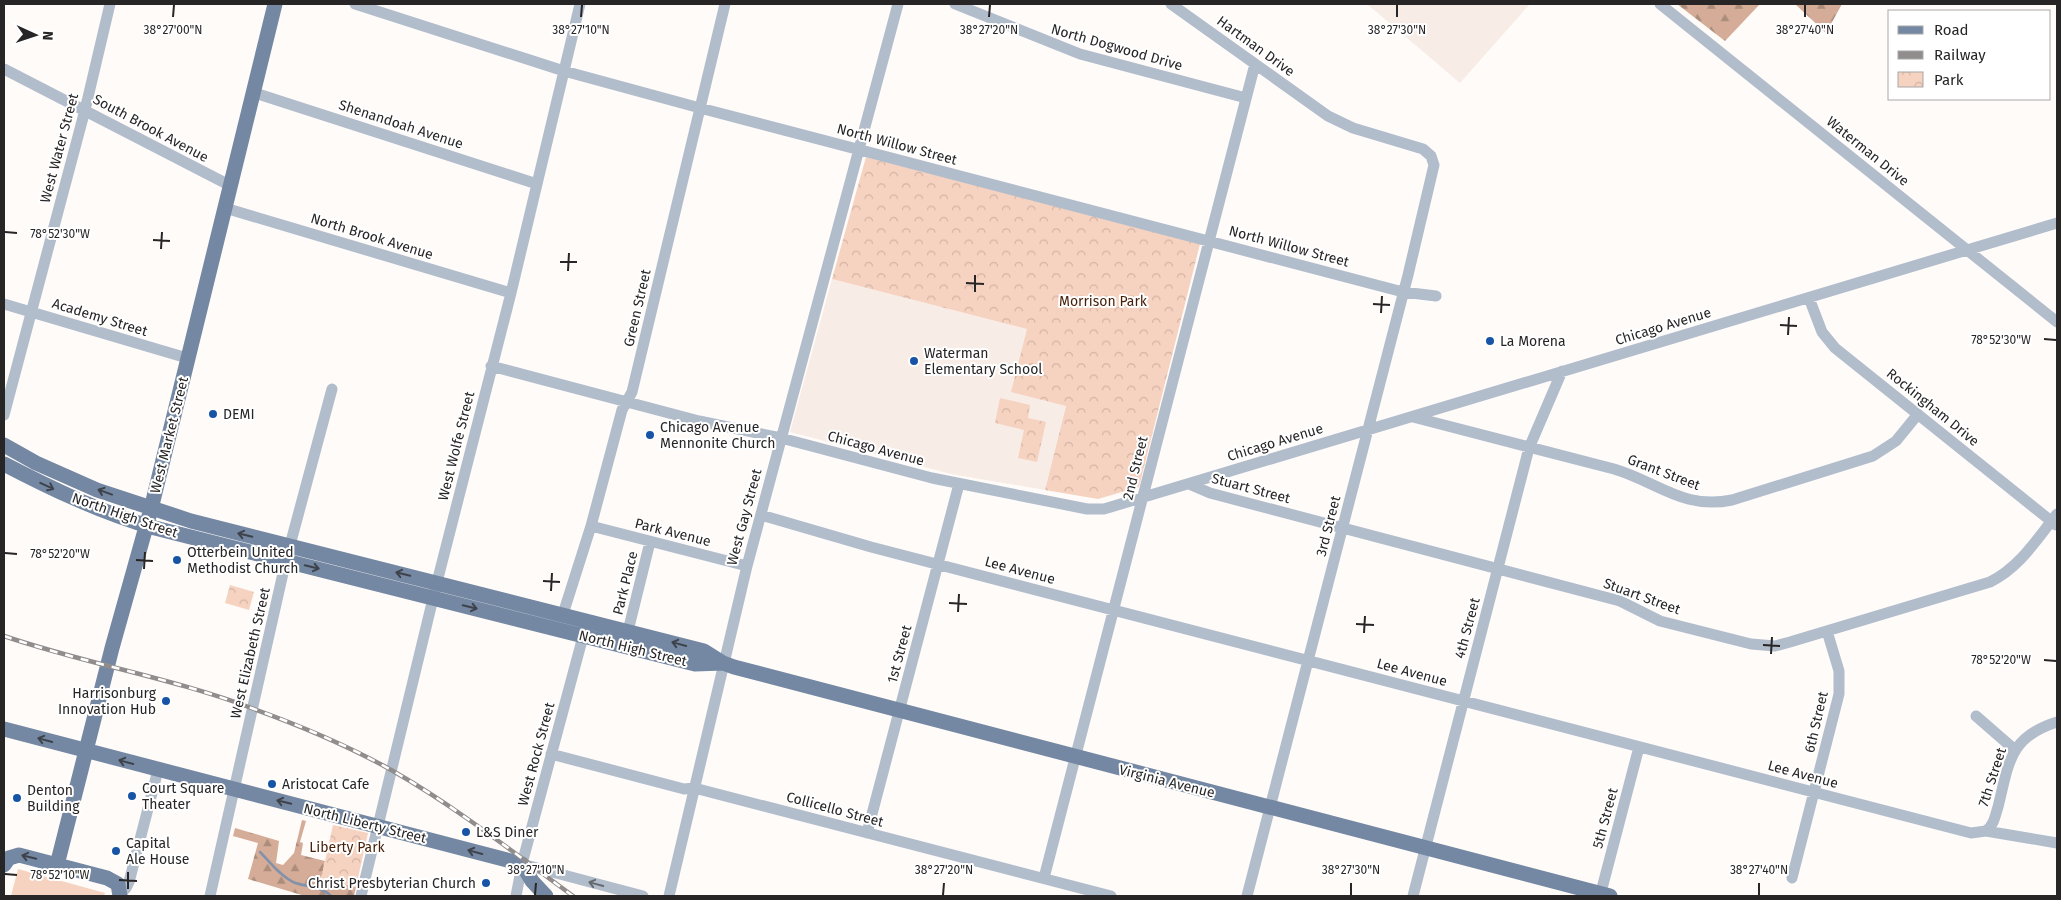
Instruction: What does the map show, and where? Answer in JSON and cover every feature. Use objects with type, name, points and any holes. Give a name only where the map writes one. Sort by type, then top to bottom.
[{"type":"main road","name":"West Market Street","points":[[58,865],[86,751],[151,509],[187,358],[255,93],[275,4]]},
{"type":"main road","name":"North High Street","points":[[4,445],[70,478],[151,509],[434,598],[695,664],[724,663]]},
{"type":"main road","name":"North High Street","points":[[4,464],[64,494],[146,525],[437,582],[704,651],[724,663]]},
{"type":"main road","name":"Virginia Avenue","points":[[724,663],[899,711],[1604,895]]},
{"type":"main road","name":"North Liberty Street","points":[[4,729],[522,864]]},
{"type":"main road","points":[[4,865],[9,858],[17,855],[58,865],[111,879],[118,884],[120,895]]},
{"type":"main road","points":[[522,864],[532,881],[546,896]]},
{"type":"street","name":"West Water Street","points":[[4,415],[110,4]]},
{"type":"street","name":"North Willow Street","points":[[355,4],[564,71],[700,108],[1403,292],[1436,296]]},
{"type":"street","name":"West Wolfe Street","points":[[361,896],[437,582],[511,293],[580,4]]},
{"type":"street","name":"Green Street","points":[[563,614],[591,526],[622,410],[632,392],[725,4]]},
{"type":"street","name":"West Gay Street","points":[[669,896],[747,566],[898,4]]},
{"type":"street","name":"North Dogwood Drive","points":[[955,4],[1075,53],[1246,98]]},
{"type":"street","name":"Hartman Drive","points":[[1170,4],[1323,113],[1353,128],[1423,149],[1431,156],[1434,162]]},
{"type":"street","name":"Waterman Drive","points":[[1660,4],[2057,322]]},
{"type":"street","name":"2nd Street","points":[[1044,878],[1255,64]]},
{"type":"street","name":"South Brook Avenue","points":[[4,68],[231,186]]},
{"type":"street","name":"Shenandoah Avenue","points":[[255,93],[537,184]]},
{"type":"street","name":"3rd Street","points":[[1247,896],[1368,430],[1432,178],[1434,162]]},
{"type":"street","name":"North Brook Avenue","points":[[225,208],[511,293]]},
{"type":"street","name":"Chicago Avenue","points":[[491,366],[717,425],[781,438],[959,484],[1091,509],[1113,508],[2057,223]]},
{"type":"street","name":"Rockingham Drive","points":[[1809,298],[1819,325],[1830,343],[2055,520]]},
{"type":"street","name":"Academy Street","points":[[4,304],[187,358]]},
{"type":"street","name":"4th Street","points":[[1413,896],[1529,448],[1562,372]]},
{"type":"street","name":"West Elizabeth Street","points":[[210,896],[288,553],[332,389]]},
{"type":"street","name":"Grant Street","points":[[1411,417],[1622,471],[1685,499],[1715,503],[1732,500],[1873,456],[1896,441],[1918,414]]},
{"type":"street","name":"1st Street","points":[[867,833],[959,484]]},
{"type":"street","name":"Stuart Street","points":[[1189,484],[1210,493],[1620,601],[1660,621],[1751,644],[1767,646],[1783,644],[1986,584],[1998,578],[2020,561],[2055,520]]},
{"type":"street","name":"Lee Avenue","points":[[761,515],[871,547],[1971,833],[1986,831],[2057,843]]},
{"type":"street","name":"Park Avenue","points":[[591,526],[747,566]]},
{"type":"street","name":"Park Place","points":[[628,631],[650,542]]},
{"type":"street","name":"West Rock Street","points":[[516,896],[522,864],[587,620]]},
{"type":"street","name":"6th Street","points":[[1792,878],[1840,694],[1838,666],[1827,631]]},
{"type":"street","points":[[1976,716],[2015,750]]},
{"type":"street","name":"7th Street","points":[[1986,831],[1994,820],[2009,764],[2015,750],[2031,732],[2057,722]]},
{"type":"street","name":"5th Street","points":[[1604,895],[1639,747]]},
{"type":"street","name":"Collicello Street","points":[[551,754],[684,789],[694,788],[1112,896]]},
{"type":"street","points":[[120,895],[128,882],[158,770]]},
{"type":"street","name":"North Liberty Street","points":[[522,864],[643,896]]},
{"type":"shaded area","points":[[1367,4],[1530,4],[1460,83]]},
{"type":"shaded area","name":"Waterman Elementary School","points":[[832,279],[1027,329],[1066,405],[1045,490],[951,474],[790,432]]},
{"type":"green space","points":[[1677,4],[1760,4],[1725,41]]},
{"type":"green space","points":[[1795,4],[1842,4],[1826,33]]},
{"type":"green space","name":"Morrison Park","points":[[866,157],[1200,244],[1139,487],[1098,499],[1045,490],[1066,406],[1011,392],[1027,329],[832,279]]},
{"type":"green space","points":[[1000,398],[1030,405],[1028,418],[1046,422],[1037,462],[1018,458],[1024,430],[995,423]]},
{"type":"green space","points":[[230,585],[254,592],[249,610],[225,603]]},
{"type":"green space","points":[[302,820],[306,821],[300,842],[303,843],[301,855],[325,861],[321,879],[356,887],[354,896],[305,896],[248,879],[258,843],[233,836],[235,828],[279,841],[276,863],[283,865],[294,853]]},
{"type":"green space","name":"Liberty Park","points":[[333,825],[368,833],[356,887],[321,879]]},
{"type":"green space","points":[[18,869],[105,893],[104,896],[11,896]]},
{"type":"waterway","points":[[260,852],[279,873],[288,879],[298,884],[323,890],[331,896]]},
{"type":"railway","points":[[4,636],[66,655],[192,688],[289,722],[325,737],[376,762],[416,785],[484,831],[573,896]]},
{"type":"place","name":"La Morena","points":[[1490,341]]},
{"type":"place","name":"Waterman Elementary School","points":[[914,361]]},
{"type":"place","name":"DEMI","points":[[213,414]]},
{"type":"place","name":"Chicago Avenue Mennonite Church","points":[[650,435]]},
{"type":"place","name":"Otterbein United Methodist Church","points":[[177,560]]},
{"type":"place","name":"Harrisonburg Innovation Hub","points":[[166,701]]},
{"type":"place","name":"Aristocat Cafe","points":[[272,784]]},
{"type":"place","name":"Court Square Theater","points":[[132,796]]},
{"type":"place","name":"Denton Building","points":[[17,798]]},
{"type":"place","name":"L&S Diner","points":[[466,832]]},
{"type":"place","name":"Capital Ale House","points":[[116,851]]},
{"type":"place","name":"Christ Presbyterian Church","points":[[486,883]]}]
